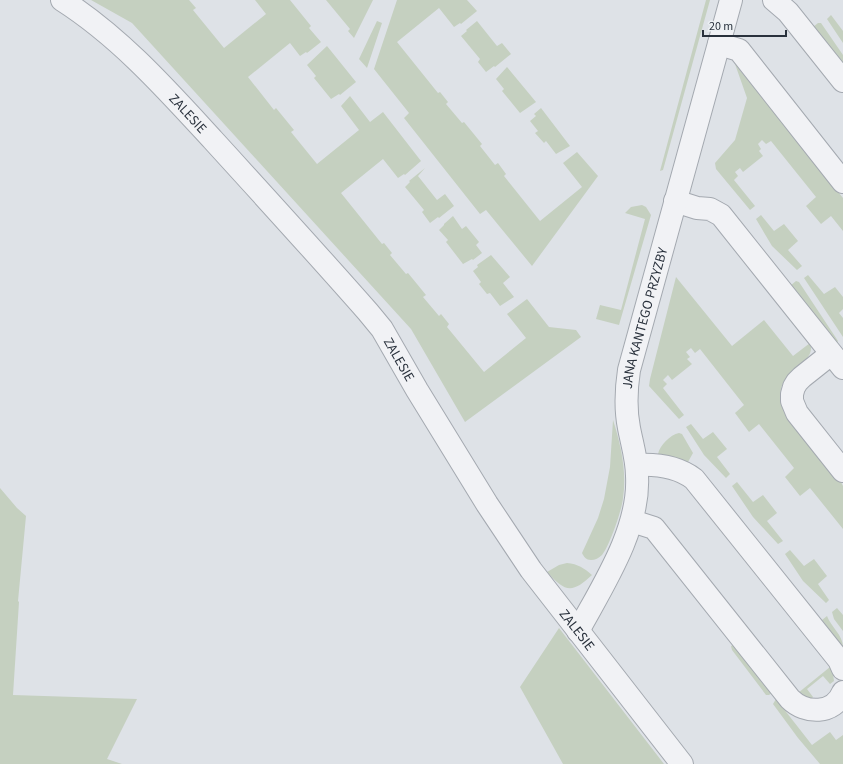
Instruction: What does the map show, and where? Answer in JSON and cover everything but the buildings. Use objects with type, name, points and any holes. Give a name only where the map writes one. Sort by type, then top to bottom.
[{"type":"street","name":"ZALESIE","points":[[62,0],[84,14],[122,46],[170,94],[280,213],[382,329],[417,390],[487,504],[531,570],[682,764]]},
{"type":"street","name":"JANA KANTEGO PRZYZBY","points":[[578,631],[609,574],[632,521],[638,484],[627,415],[626,387],[629,370],[730,0]]},
{"type":"street","points":[[774,0],[788,12],[843,81]]},
{"type":"street","points":[[719,44],[739,50],[843,182]]},
{"type":"street","points":[[675,201],[697,208],[710,209],[720,215],[837,361],[802,377],[794,387],[792,401],[797,413],[843,471]]},
{"type":"street","points":[[636,465],[654,464],[680,471],[694,479],[839,660],[843,669]]},
{"type":"street","points":[[632,521],[654,528],[796,705],[810,710],[819,710],[832,705],[838,700],[843,692]]},
{"type":"green space","points":[[91,0],[189,0],[196,8],[193,10],[224,48],[266,14],[255,0],[290,0],[311,26],[309,28],[321,42],[307,53],[306,52],[300,56],[290,43],[248,77],[274,110],[276,108],[294,130],[291,132],[317,164],[359,130],[341,106],[350,96],[370,122],[383,112],[421,161],[405,175],[404,174],[398,178],[383,159],[341,193],[382,244],[384,243],[392,253],[390,255],[406,274],[408,273],[426,295],[423,297],[439,316],[441,314],[449,324],[447,327],[484,372],[526,338],[507,314],[527,299],[549,327],[576,330],[581,337],[465,422],[411,329],[132,23]]},
{"type":"green space","points":[[326,0],[373,0],[354,38],[348,31],[350,29]]},
{"type":"green space","points":[[397,0],[467,0],[477,11],[461,24],[460,23],[454,27],[439,8],[397,42],[438,93],[440,92],[448,102],[446,104],[462,123],[464,122],[482,144],[480,146],[495,165],[498,163],[506,174],[504,176],[540,221],[582,187],[563,163],[577,152],[598,176],[532,266],[486,210],[480,214],[404,118],[409,113],[374,69]]},
{"type":"green space","points":[[706,0],[710,0],[663,170],[660,171]]},
{"type":"green space","points":[[831,15],[843,31],[843,43],[827,19]]},
{"type":"green space","points":[[377,21],[382,23],[367,68],[359,59]]},
{"type":"green space","points":[[477,21],[497,46],[502,43],[511,54],[495,67],[494,66],[486,72],[478,62],[480,59],[461,36]]},
{"type":"green space","points":[[818,23],[821,23],[843,55],[843,65],[813,27]]},
{"type":"green space","points":[[327,46],[356,82],[340,95],[339,94],[331,99],[314,78],[316,76],[307,65]]},
{"type":"green space","points":[[735,64],[843,198],[843,231],[831,216],[821,224],[806,206],[816,197],[771,141],[766,144],[762,140],[758,144],[761,149],[759,151],[763,156],[743,172],[740,168],[735,172],[738,176],[734,180],[755,206],[750,210],[716,169],[715,163],[735,140],[747,98]]},
{"type":"green space","points":[[507,67],[536,102],[520,113],[502,91],[504,89],[496,79]]},
{"type":"green space","points":[[541,108],[570,146],[556,154],[546,141],[544,143],[535,133],[538,131],[530,121],[536,116],[534,114]]},
{"type":"green space","points":[[425,168],[418,176],[437,200],[445,194],[454,206],[430,223],[422,212],[424,210],[405,187],[410,182],[409,181]]},
{"type":"green space","points":[[642,205],[646,207],[651,215],[619,325],[596,319],[600,305],[621,310],[645,219],[625,213],[631,207]]},
{"type":"green space","points":[[761,215],[774,231],[784,224],[798,241],[788,250],[802,266],[797,270],[772,246],[756,219]]},
{"type":"green space","points":[[453,216],[462,229],[466,226],[479,242],[476,245],[482,253],[473,260],[472,259],[463,264],[446,242],[448,240],[439,230]]},
{"type":"green space","points":[[491,255],[510,277],[503,283],[514,297],[500,306],[490,293],[487,294],[479,284],[481,282],[473,271],[478,267],[477,265]]},
{"type":"green space","points":[[808,275],[824,294],[835,287],[843,297],[843,309],[839,313],[843,318],[843,337],[804,278]]},
{"type":"green space","points":[[676,277],[732,346],[764,320],[793,356],[810,343],[811,350],[808,357],[790,374],[785,381],[781,388],[781,398],[784,407],[795,426],[843,486],[843,529],[810,488],[800,496],[785,477],[794,468],[759,424],[749,432],[735,413],[744,405],[700,349],[695,353],[691,348],[686,352],[690,357],[687,359],[692,364],[672,380],[668,375],[663,380],[667,384],[663,388],[684,415],[679,419],[649,386]]},
{"type":"green space","points":[[796,281],[799,282],[838,341],[836,344],[790,286]]},
{"type":"green space","points":[[613,420],[621,449],[624,468],[622,504],[615,528],[605,551],[598,558],[589,560],[585,558],[582,553],[598,518],[604,499],[610,467]]},
{"type":"green space","points":[[691,424],[703,439],[713,432],[727,449],[717,457],[730,474],[726,478],[704,455],[686,427]]},
{"type":"green space","points":[[679,433],[682,434],[693,453],[688,462],[658,454],[666,441]]},
{"type":"green space","points":[[737,482],[753,502],[763,495],[777,513],[767,521],[783,541],[778,544],[753,517],[732,486]]},
{"type":"green space","points":[[0,488],[26,516],[18,601],[13,695],[137,699],[107,759],[122,764],[0,764]]},
{"type":"green space","points":[[790,550],[804,566],[814,559],[827,576],[818,584],[829,600],[826,603],[803,581],[785,554]]},
{"type":"green space","points":[[567,563],[581,567],[592,575],[574,588],[564,587],[553,579],[547,572],[559,565]]},
{"type":"green space","points":[[837,608],[843,615],[843,631],[834,619],[832,612]]},
{"type":"green space","points":[[827,616],[839,635],[843,647],[822,620]]},
{"type":"green space","points":[[559,628],[664,764],[563,764],[520,687]]},
{"type":"green space","points":[[733,645],[772,693],[766,695],[732,650],[731,646]]},
{"type":"green space","points":[[830,667],[834,681],[830,684],[823,676],[807,689],[813,697],[811,699],[798,693]]},
{"type":"green space","points":[[776,699],[812,745],[830,732],[836,740],[843,735],[843,764],[820,764],[798,738],[773,704]]}]
